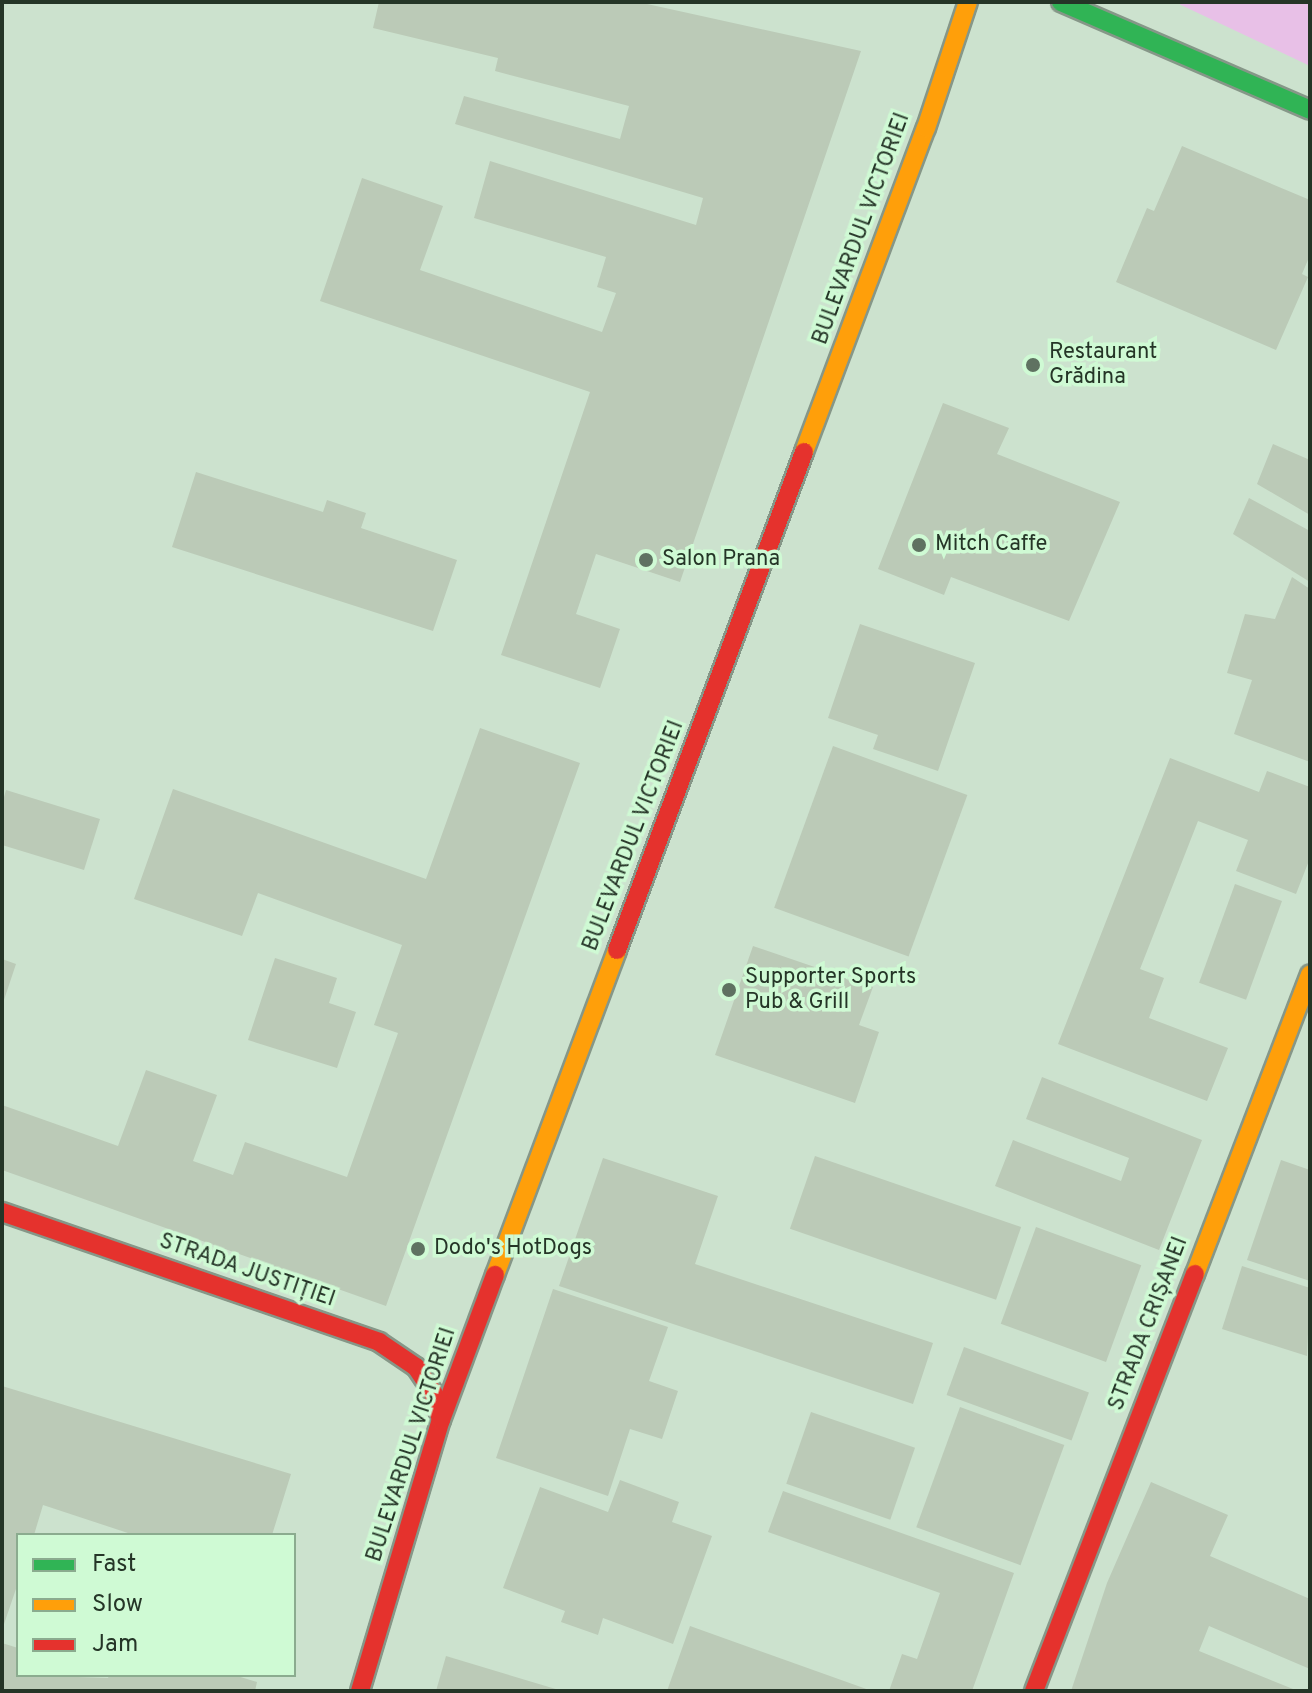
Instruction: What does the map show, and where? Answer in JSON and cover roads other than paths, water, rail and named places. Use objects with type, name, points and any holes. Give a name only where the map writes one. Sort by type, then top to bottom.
[{"type":"main road","name":"BULEVARDUL VICTORIEI","points":[[360,1691],[441,1420],[926,128],[968,2]]},
{"type":"main road","points":[[1061,2],[1072,4],[1310,110]]},
{"type":"main road","name":"STRADA CRIȘANEI","points":[[1034,1691],[1310,974]]},
{"type":"main road","name":"STRADA JUSTIȚIEI","points":[[2,1212],[379,1342],[416,1367],[433,1392],[441,1420]]},
{"type":"place","name":"Restaurant Grădina","points":[[1033,365]]},
{"type":"place","name":"Mitch Caffe","points":[[919,545]]},
{"type":"place","name":"Salon Prana","points":[[646,560]]},
{"type":"place","name":"Supporter Sports Pub & Grill","points":[[729,990]]},
{"type":"place","name":"Dodo's HotDogs","points":[[418,1249]]}]
